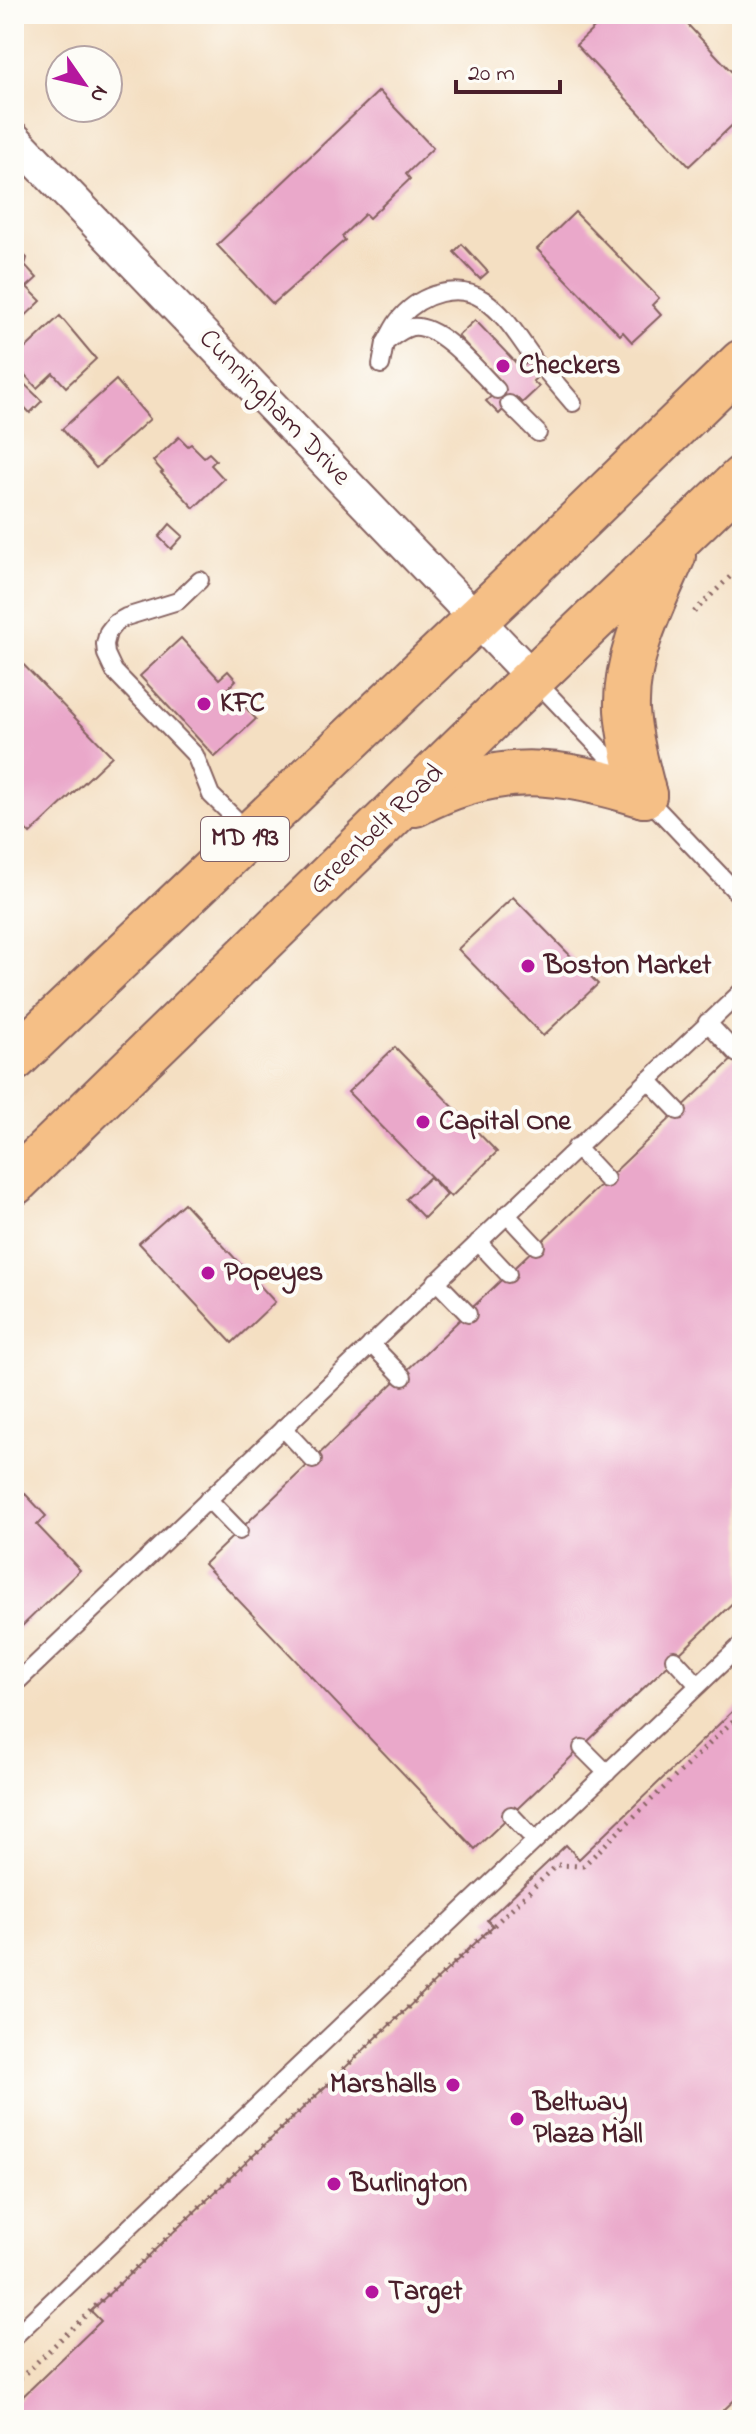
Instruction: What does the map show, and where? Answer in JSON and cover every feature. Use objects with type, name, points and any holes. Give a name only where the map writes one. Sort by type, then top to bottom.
[{"type":"main road","name":"MD 193","points":[[14,1059],[742,362]]},
{"type":"main road","name":"Greenbelt Road","points":[[14,1183],[742,478]]},
{"type":"main road","points":[[644,795],[627,708],[634,653],[646,616],[683,534]]},
{"type":"main road","points":[[391,816],[433,794],[470,781],[521,771],[602,782],[644,795]]},
{"type":"street","name":"Cunningham Drive","points":[[14,138],[533,678]]},
{"type":"lane","points":[[381,365],[385,343],[399,318],[422,298],[452,291],[481,297],[492,306],[532,356]]},
{"type":"lane","points":[[385,343],[413,327],[430,330],[448,341],[497,390]]},
{"type":"lane","points":[[545,370],[573,403]]},
{"type":"lane","points":[[509,404],[538,433]]},
{"type":"lane","points":[[200,580],[178,601],[115,623],[108,632],[105,644],[109,664],[195,755],[211,795],[251,834]]},
{"type":"lane","points":[[533,678],[742,898]]},
{"type":"lane","points":[[14,1685],[742,991]]},
{"type":"lane","points":[[707,1022],[737,1054]]},
{"type":"lane","points":[[648,1080],[678,1111]]},
{"type":"lane","points":[[576,1147],[606,1179]]},
{"type":"lane","points":[[506,1214],[536,1246]]},
{"type":"lane","points":[[478,1242],[508,1274]]},
{"type":"lane","points":[[436,1281],[468,1314]]},
{"type":"lane","points":[[371,1344],[403,1377]]},
{"type":"lane","points":[[283,1428],[313,1460]]},
{"type":"lane","points":[[208,1499],[239,1531]]},
{"type":"lane","points":[[14,2337],[742,1644]]},
{"type":"lane","points":[[674,1659],[698,1685]]},
{"type":"lane","points":[[582,1748],[607,1773]]},
{"type":"lane","points":[[511,1815],[535,1840]]},
{"type":"path","points":[[14,2384],[557,1865],[583,1866],[742,1712]]},
{"type":"building","points":[[609,14],[678,14],[742,83],[742,116],[689,166],[576,45]]},
{"type":"building","points":[[379,91],[433,148],[406,174],[410,179],[369,218],[365,214],[342,236],[345,240],[273,304],[217,245]]},
{"type":"building","points":[[575,212],[659,298],[652,305],[661,315],[632,342],[623,332],[620,335],[537,249]]},
{"type":"building","points":[[462,244],[488,272],[480,279],[454,252]]},
{"type":"building","points":[[22,253],[27,258],[25,265],[37,278],[27,287],[41,301],[14,327],[14,254]]},
{"type":"building","points":[[60,316],[96,359],[66,387],[53,373],[37,388],[14,363],[14,359]]},
{"type":"building","name":"Checkers","points":[[475,320],[521,368],[538,352],[550,365],[533,381],[539,387],[522,403],[516,397],[499,414],[486,401],[504,385],[458,336]]},
{"type":"building","points":[[14,374],[42,401],[30,413],[14,396]]},
{"type":"building","points":[[116,380],[150,419],[96,468],[62,429]]},
{"type":"building","points":[[179,437],[204,457],[209,453],[216,460],[211,465],[224,479],[194,508],[153,461]]},
{"type":"building","points":[[170,524],[183,536],[171,549],[159,537]]},
{"type":"building","name":"KFC","points":[[181,638],[219,679],[228,671],[236,680],[228,688],[256,719],[215,757],[140,676]]},
{"type":"building","points":[[14,655],[112,756],[30,834],[14,817]]},
{"type":"building","name":"Boston Market","points":[[513,897],[598,984],[543,1036],[458,949]]},
{"type":"building","name":"Capital One","points":[[395,1047],[497,1152],[451,1197],[348,1092]]},
{"type":"building","points":[[742,1050],[742,1594],[475,1849],[204,1564]]},
{"type":"building","points":[[430,1177],[447,1195],[424,1218],[406,1199]]},
{"type":"building","name":"Popeyes","points":[[184,1203],[275,1302],[232,1343],[139,1243]]},
{"type":"building","points":[[14,1482],[46,1516],[37,1525],[80,1570],[14,1634]]},
{"type":"building","name":"Beltway Plaza Mall","points":[[742,1702],[742,2393],[713,2420],[14,2420],[14,2405],[101,2321],[91,2311],[493,1926],[487,1920],[566,1845],[579,1859]]},
{"type":"place","name":"Checkers","points":[[503,366]]},
{"type":"place","name":"KFC","points":[[204,704]]},
{"type":"place","name":"Boston Market","points":[[528,966]]},
{"type":"place","name":"Capital One","points":[[423,1122]]},
{"type":"place","name":"Popeyes","points":[[208,1273]]},
{"type":"place","name":"Marshalls","points":[[453,2085]]},
{"type":"place","name":"Beltway Plaza Mall","points":[[517,2119]]},
{"type":"place","name":"Burlington","points":[[334,2184]]},
{"type":"place","name":"Target","points":[[372,2292]]}]
